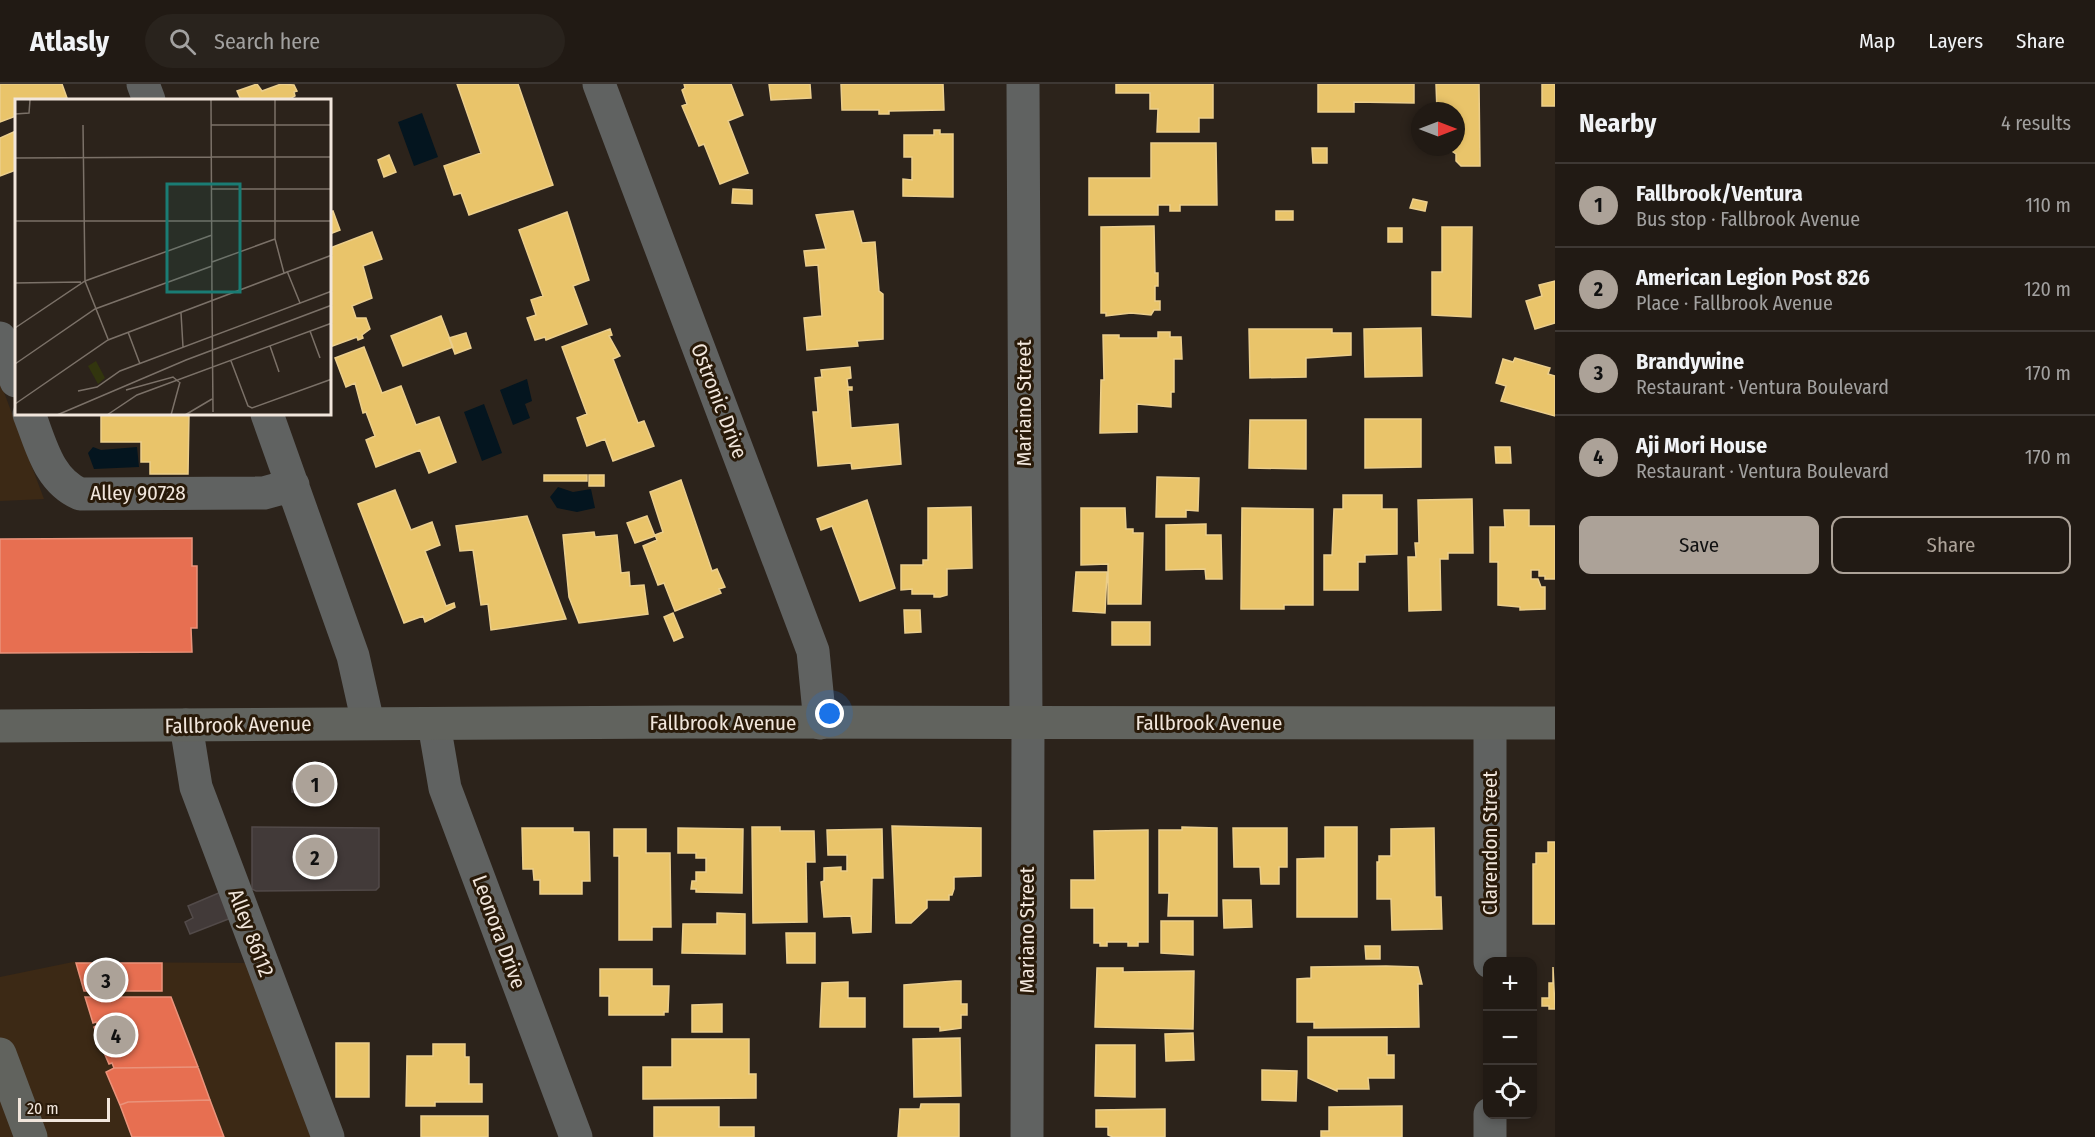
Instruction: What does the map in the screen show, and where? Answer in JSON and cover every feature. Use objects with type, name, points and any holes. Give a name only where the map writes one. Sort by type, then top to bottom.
[{"type":"main road","name":"Fallbrook Avenue","points":[[0,726],[368,723],[1555,723]]},
{"type":"main road","points":[[0,1054],[31,1137]]},
{"type":"street","points":[[143,84],[149,99]]},
{"type":"street","name":"Ostronic Drive","points":[[599,84],[810,644],[820,723]]},
{"type":"street","name":"Mariano Street","points":[[1023,84],[1027,1137]]},
{"type":"street","points":[[0,338],[15,378]]},
{"type":"street","name":"Alley 90728","points":[[30,416],[51,470],[65,488],[80,494],[264,493],[293,485]]},
{"type":"street","points":[[268,416],[353,656],[368,723]]},
{"type":"street","name":"Leonora Drive","points":[[434,724],[445,788],[576,1137]]},
{"type":"street","name":"Clarendon Street","points":[[1490,724],[1490,957]]},
{"type":"street","name":"Alley 86112","points":[[186,725],[196,787],[328,1137]]},
{"type":"street","points":[[1490,1119],[1490,1137]]},
{"type":"shaded area","points":[[0,381],[8,403],[44,499],[0,501]]},
{"type":"shaded area","points":[[73,962],[250,963],[315,1137],[0,1137],[0,977]]},
{"type":"water","points":[[422,113],[438,157],[414,166],[398,122]]},
{"type":"water","points":[[527,379],[532,401],[525,404],[530,418],[513,425],[500,390]]},
{"type":"water","points":[[484,404],[502,453],[482,461],[464,412]]},
{"type":"water","points":[[93,447],[101,450],[137,447],[139,467],[94,469],[88,453]]},
{"type":"water","points":[[558,487],[573,492],[591,489],[595,508],[577,512],[557,508],[550,497]]},
{"type":"building: Homes","points":[[0,84],[62,84],[67,98],[15,99],[15,116],[0,122]]},
{"type":"building: Homes","points":[[257,84],[262,91],[281,84],[294,85],[297,91],[294,92],[295,96],[290,99],[241,99],[237,91]]},
{"type":"building: Homes","points":[[457,84],[518,84],[553,185],[469,215],[461,193],[454,195],[444,166],[481,153]]},
{"type":"building: Homes","points":[[684,84],[731,84],[743,115],[728,121],[748,173],[720,184],[704,144],[699,146],[682,106],[687,104],[682,90],[685,88]]},
{"type":"building: Homes","points":[[769,84],[810,84],[811,98],[771,100]]},
{"type":"building: Homes","points":[[841,84],[943,84],[944,110],[889,111],[889,114],[879,114],[879,110],[842,110]]},
{"type":"building: Homes","points":[[1116,84],[1213,84],[1213,118],[1199,118],[1199,132],[1157,132],[1158,109],[1150,109],[1150,93],[1116,93]]},
{"type":"building: Homes","points":[[1318,84],[1414,84],[1414,102],[1411,103],[1354,102],[1354,112],[1318,112]]},
{"type":"building: Homes","points":[[1436,84],[1479,84],[1480,166],[1461,166],[1456,161],[1456,156],[1465,156],[1465,102],[1437,102]]},
{"type":"building: Homes","points":[[1542,84],[1555,84],[1555,106],[1542,106]]},
{"type":"building: Homes","points":[[934,130],[940,130],[940,134],[953,134],[953,197],[903,196],[903,179],[912,180],[912,157],[904,157],[904,135],[934,135]]},
{"type":"building: Homes","points":[[15,131],[15,170],[0,176],[0,138]]},
{"type":"building: Homes","points":[[1151,143],[1216,143],[1217,205],[1180,205],[1180,211],[1170,211],[1170,205],[1158,205],[1158,215],[1089,215],[1089,178],[1151,178]]},
{"type":"building: Homes","points":[[1312,148],[1327,148],[1327,163],[1313,163]]},
{"type":"building: Homes","points":[[389,155],[396,172],[384,177],[378,160]]},
{"type":"building: Homes","points":[[733,189],[752,190],[752,204],[732,203]]},
{"type":"building: Homes","points":[[1413,199],[1427,202],[1425,211],[1410,208]]},
{"type":"building: Homes","points":[[332,211],[340,230],[332,233]]},
{"type":"building: Homes","points":[[853,211],[862,243],[875,242],[879,291],[883,294],[883,339],[857,341],[858,346],[807,350],[804,318],[822,316],[818,265],[806,266],[804,251],[826,249],[816,215]]},
{"type":"building: Homes","points":[[1276,211],[1293,211],[1293,220],[1276,220]]},
{"type":"building: Homes","points":[[567,212],[589,280],[573,286],[587,324],[546,340],[545,337],[535,340],[527,318],[536,315],[531,300],[543,296],[519,230]]},
{"type":"building: Homes","points":[[1154,226],[1155,273],[1158,273],[1155,301],[1160,301],[1160,310],[1154,310],[1151,315],[1131,313],[1106,316],[1106,313],[1101,313],[1101,227]]},
{"type":"building: Homes","points":[[1442,227],[1472,227],[1471,317],[1432,315],[1432,272],[1442,272]]},
{"type":"building: Homes","points":[[1388,228],[1402,228],[1402,242],[1388,242]]},
{"type":"building: Homes","points":[[372,232],[382,259],[363,266],[372,298],[352,306],[356,318],[366,318],[370,329],[362,335],[363,338],[358,340],[357,337],[332,346],[332,247]]},
{"type":"building: Homes","points":[[1555,281],[1555,323],[1535,329],[1526,301],[1542,296],[1539,285]]},
{"type":"building: Homes","points":[[441,316],[453,347],[403,366],[391,336]]},
{"type":"building: Homes","points":[[1421,328],[1422,376],[1365,377],[1364,329]]},
{"type":"building: Homes","points":[[610,329],[612,335],[609,336],[620,356],[613,359],[638,423],[644,421],[654,446],[613,461],[605,439],[587,446],[577,418],[587,414],[562,347]]},
{"type":"building: Homes","points":[[1249,329],[1332,329],[1332,333],[1351,333],[1351,355],[1306,358],[1306,377],[1250,378]]},
{"type":"building: Homes","points":[[1158,332],[1170,332],[1170,337],[1181,337],[1182,359],[1174,359],[1174,392],[1171,392],[1171,407],[1137,404],[1137,432],[1100,433],[1101,380],[1104,380],[1103,335],[1119,335],[1119,338],[1158,338]]},
{"type":"building: Homes","points":[[466,333],[471,348],[455,354],[449,338]]},
{"type":"building: Homes","points":[[364,347],[382,393],[401,386],[416,425],[439,417],[456,462],[429,473],[420,450],[376,467],[366,440],[375,436],[366,412],[363,413],[355,383],[346,387],[335,358]]},
{"type":"building: Homes","points":[[1515,358],[1550,368],[1548,374],[1555,376],[1555,416],[1501,401],[1506,386],[1496,383],[1503,359],[1513,362]]},
{"type":"building: Homes","points":[[850,367],[851,378],[847,379],[848,387],[852,387],[852,390],[848,390],[851,428],[898,424],[901,464],[852,469],[851,463],[818,466],[813,412],[818,412],[815,378],[822,377],[821,370]]},
{"type":"building: Homes","points":[[101,416],[189,416],[188,474],[150,474],[150,462],[141,462],[141,442],[101,442]]},
{"type":"building: Homes","points":[[1365,419],[1421,419],[1421,467],[1365,468]]},
{"type":"building: Homes","points":[[1250,420],[1306,420],[1306,469],[1249,468]]},
{"type":"building: Homes","points":[[1495,447],[1510,447],[1511,463],[1496,463]]},
{"type":"building: Homes","points":[[544,475],[587,475],[587,481],[544,481]]},
{"type":"building: Homes","points":[[589,475],[604,475],[604,486],[589,486]]},
{"type":"building: Homes","points":[[1157,477],[1199,478],[1198,511],[1186,510],[1186,517],[1156,517]]},
{"type":"building: Homes","points":[[681,480],[712,571],[717,569],[725,587],[719,589],[721,593],[675,611],[664,583],[658,585],[643,546],[657,540],[655,535],[663,532],[650,492]]},
{"type":"building: Homes","points":[[395,490],[411,530],[432,522],[440,545],[425,551],[446,606],[454,603],[455,607],[425,622],[423,616],[404,623],[358,504]]},
{"type":"building: Homes","points":[[1343,495],[1382,495],[1382,509],[1397,509],[1397,554],[1365,555],[1365,562],[1358,562],[1358,590],[1324,590],[1324,555],[1332,555],[1334,509],[1343,509]]},
{"type":"building: Homes","points":[[1472,499],[1473,553],[1448,553],[1448,559],[1440,559],[1441,610],[1409,611],[1408,557],[1416,557],[1415,543],[1419,543],[1418,500]]},
{"type":"building: Homes","points":[[867,500],[895,588],[860,601],[832,526],[821,530],[817,519]]},
{"type":"building: Homes","points":[[971,507],[972,568],[947,569],[947,595],[934,597],[934,594],[912,594],[912,589],[901,590],[901,565],[923,565],[923,560],[928,560],[928,508]]},
{"type":"building: Homes","points":[[1081,508],[1125,508],[1126,529],[1133,529],[1133,533],[1143,533],[1141,604],[1108,604],[1108,564],[1081,565]]},
{"type":"building: Homes","points":[[1242,508],[1313,509],[1313,605],[1284,605],[1284,609],[1241,609]]},
{"type":"building: Homes","points":[[1504,510],[1529,510],[1529,526],[1555,526],[1555,579],[1545,579],[1545,576],[1539,576],[1539,570],[1531,570],[1531,579],[1538,579],[1541,587],[1545,587],[1545,609],[1520,610],[1520,607],[1498,605],[1498,562],[1490,562],[1490,527],[1505,527]]},
{"type":"building: Homes","points":[[527,516],[566,619],[491,630],[488,604],[481,605],[473,550],[460,551],[456,526]]},
{"type":"building: Homes","points":[[647,516],[655,536],[635,543],[627,523]]},
{"type":"building: Homes","points":[[1206,524],[1206,535],[1221,535],[1222,579],[1206,579],[1205,569],[1166,570],[1166,525]]},
{"type":"building: Homes","points":[[594,532],[595,537],[617,535],[621,573],[629,572],[630,586],[644,585],[648,614],[579,623],[569,597],[563,535]]},
{"type":"building: Homes","points":[[1076,572],[1107,572],[1105,613],[1073,611]]},
{"type":"building: Homes","points":[[904,610],[920,610],[921,632],[905,633]]},
{"type":"building: Homes","points":[[673,613],[683,637],[674,641],[664,617]]},
{"type":"building: Homes","points":[[1112,622],[1150,622],[1150,645],[1112,645]]},
{"type":"building: Homes","points":[[892,826],[981,828],[981,876],[954,877],[954,889],[952,895],[949,895],[949,900],[927,900],[927,908],[911,923],[896,923]]},
{"type":"building: Homes","points":[[752,827],[780,827],[780,831],[814,831],[815,862],[806,862],[807,922],[753,923]]},
{"type":"building: Homes","points":[[1182,827],[1217,828],[1217,916],[1168,916],[1169,893],[1159,893],[1159,830],[1182,830]]},
{"type":"building: Homes","points":[[1325,827],[1357,827],[1357,917],[1297,917],[1297,859],[1325,858]]},
{"type":"building: Homes","points":[[522,828],[573,828],[573,832],[589,832],[590,881],[582,881],[582,894],[540,894],[540,880],[534,880],[533,869],[523,869]]},
{"type":"building: Homes","points":[[678,828],[743,829],[742,893],[696,892],[696,889],[691,889],[692,881],[696,881],[696,872],[706,872],[706,858],[696,858],[696,853],[678,853]]},
{"type":"building: Homes","points":[[1233,828],[1287,828],[1287,867],[1279,867],[1279,884],[1261,884],[1260,867],[1234,867]]},
{"type":"building: Homes","points":[[1434,828],[1435,897],[1441,897],[1442,929],[1392,930],[1391,899],[1377,899],[1379,856],[1391,856],[1391,829]]},
{"type":"building: Homes","points":[[614,829],[646,829],[646,853],[670,853],[671,927],[652,927],[652,940],[619,940],[619,856],[614,856]]},
{"type":"building: Homes","points":[[882,829],[883,878],[872,878],[871,932],[853,933],[851,916],[824,917],[821,882],[824,881],[824,868],[841,867],[841,871],[847,871],[847,855],[828,855],[827,830]]},
{"type":"building: Homes","points":[[1148,830],[1148,942],[1138,942],[1138,946],[1128,946],[1128,942],[1107,942],[1107,946],[1100,946],[1100,943],[1094,943],[1094,908],[1071,908],[1071,880],[1095,880],[1094,831]]},
{"type":"building: Homes","points":[[1548,842],[1555,842],[1555,924],[1533,924],[1533,864],[1536,864],[1536,853],[1548,853]]},
{"type":"building: Homes","points":[[1223,900],[1251,900],[1252,927],[1224,928]]},
{"type":"building: Homes","points":[[717,913],[745,914],[745,954],[682,953],[683,924],[717,924]]},
{"type":"building: Homes","points":[[1161,921],[1193,921],[1193,955],[1161,953]]},
{"type":"building: Homes","points":[[786,933],[815,933],[815,963],[787,963]]},
{"type":"building: Homes","points":[[1365,946],[1380,946],[1380,959],[1366,959]]},
{"type":"building: Homes","points":[[1311,967],[1418,967],[1422,984],[1418,984],[1419,1027],[1314,1028],[1314,1022],[1297,1022],[1297,979],[1311,978]]},
{"type":"building: Homes","points":[[1553,967],[1555,1009],[1549,1009],[1549,1006],[1542,1006],[1542,998],[1549,998],[1549,983],[1553,983]]},
{"type":"building: Homes","points":[[1097,968],[1123,968],[1123,972],[1194,971],[1193,1029],[1095,1027]]},
{"type":"building: Homes","points":[[600,969],[652,969],[652,986],[669,986],[668,1012],[664,1012],[664,1015],[609,1015],[609,996],[600,996]]},
{"type":"building: Homes","points":[[961,981],[961,1004],[967,1004],[967,1015],[961,1015],[961,1028],[940,1031],[940,1027],[904,1027],[904,985]]},
{"type":"building: Homes","points":[[848,982],[848,998],[865,998],[865,1027],[820,1027],[822,983]]},
{"type":"building: Homes","points":[[722,1004],[722,1032],[692,1032],[692,1005]]},
{"type":"building: Homes","points":[[1193,1033],[1194,1060],[1166,1061],[1165,1034]]},
{"type":"building: Homes","points":[[1308,1037],[1387,1037],[1387,1055],[1394,1055],[1394,1078],[1368,1078],[1369,1089],[1337,1089],[1337,1091],[1308,1078]]},
{"type":"building: Homes","points":[[960,1038],[961,1096],[914,1097],[913,1039]]},
{"type":"building: Homes","points":[[672,1039],[749,1039],[749,1074],[756,1074],[756,1098],[643,1099],[643,1067],[672,1067]]},
{"type":"building: Homes","points":[[336,1043],[369,1043],[369,1097],[336,1097]]},
{"type":"building: Homes","points":[[433,1044],[465,1044],[465,1057],[469,1057],[469,1084],[482,1084],[482,1102],[435,1102],[435,1106],[406,1106],[407,1056],[433,1056]]},
{"type":"building: Homes","points":[[1096,1045],[1135,1045],[1135,1097],[1095,1096]]},
{"type":"building: Homes","points":[[1262,1070],[1297,1071],[1296,1101],[1262,1100]]},
{"type":"building: Homes","points":[[921,1104],[959,1104],[959,1137],[898,1137],[900,1109],[920,1109]]},
{"type":"building: Homes","points":[[1402,1106],[1402,1137],[1321,1137],[1321,1131],[1329,1131],[1329,1107]]},
{"type":"building: Homes","points":[[654,1107],[719,1107],[719,1127],[754,1127],[754,1137],[654,1137]]},
{"type":"building: Homes","points":[[1165,1109],[1165,1137],[1113,1137],[1108,1135],[1108,1127],[1096,1127],[1096,1110]]},
{"type":"building: Homes","points":[[421,1116],[488,1116],[488,1137],[421,1137]]},
{"type":"building: Shops","points":[[192,538],[192,566],[197,566],[197,628],[191,628],[192,652],[0,653],[0,539]]},
{"type":"building: Shops","points":[[76,963],[162,963],[162,991],[84,991]]},
{"type":"building: Shops","points":[[85,997],[171,997],[198,1067],[114,1068],[112,1063],[109,1064],[102,1048],[106,1047],[104,1043],[101,1045],[94,1027],[98,1025],[96,1022],[93,1023]]},
{"type":"building: Shops","points":[[198,1067],[210,1100],[128,1102],[120,1105],[106,1072],[114,1068]]},
{"type":"building: Shops","points":[[210,1100],[224,1137],[132,1137],[120,1105],[128,1102]]},
{"type":"building: Other","points":[[292,782],[313,782],[313,792],[292,792]]},
{"type":"building: Other","points":[[252,827],[379,828],[379,887],[376,890],[256,891],[252,889]]},
{"type":"building: Other","points":[[221,892],[231,918],[190,934],[185,922],[193,918],[188,906]]},
{"type":"place","name":"Fallbrook/Ventura","points":[[315,784]]},
{"type":"place","name":"American Legion Post 826","points":[[315,857]]},
{"type":"place","name":"Brandywine","points":[[106,980]]},
{"type":"place","name":"Aji Mori House","points":[[116,1035]]}]
